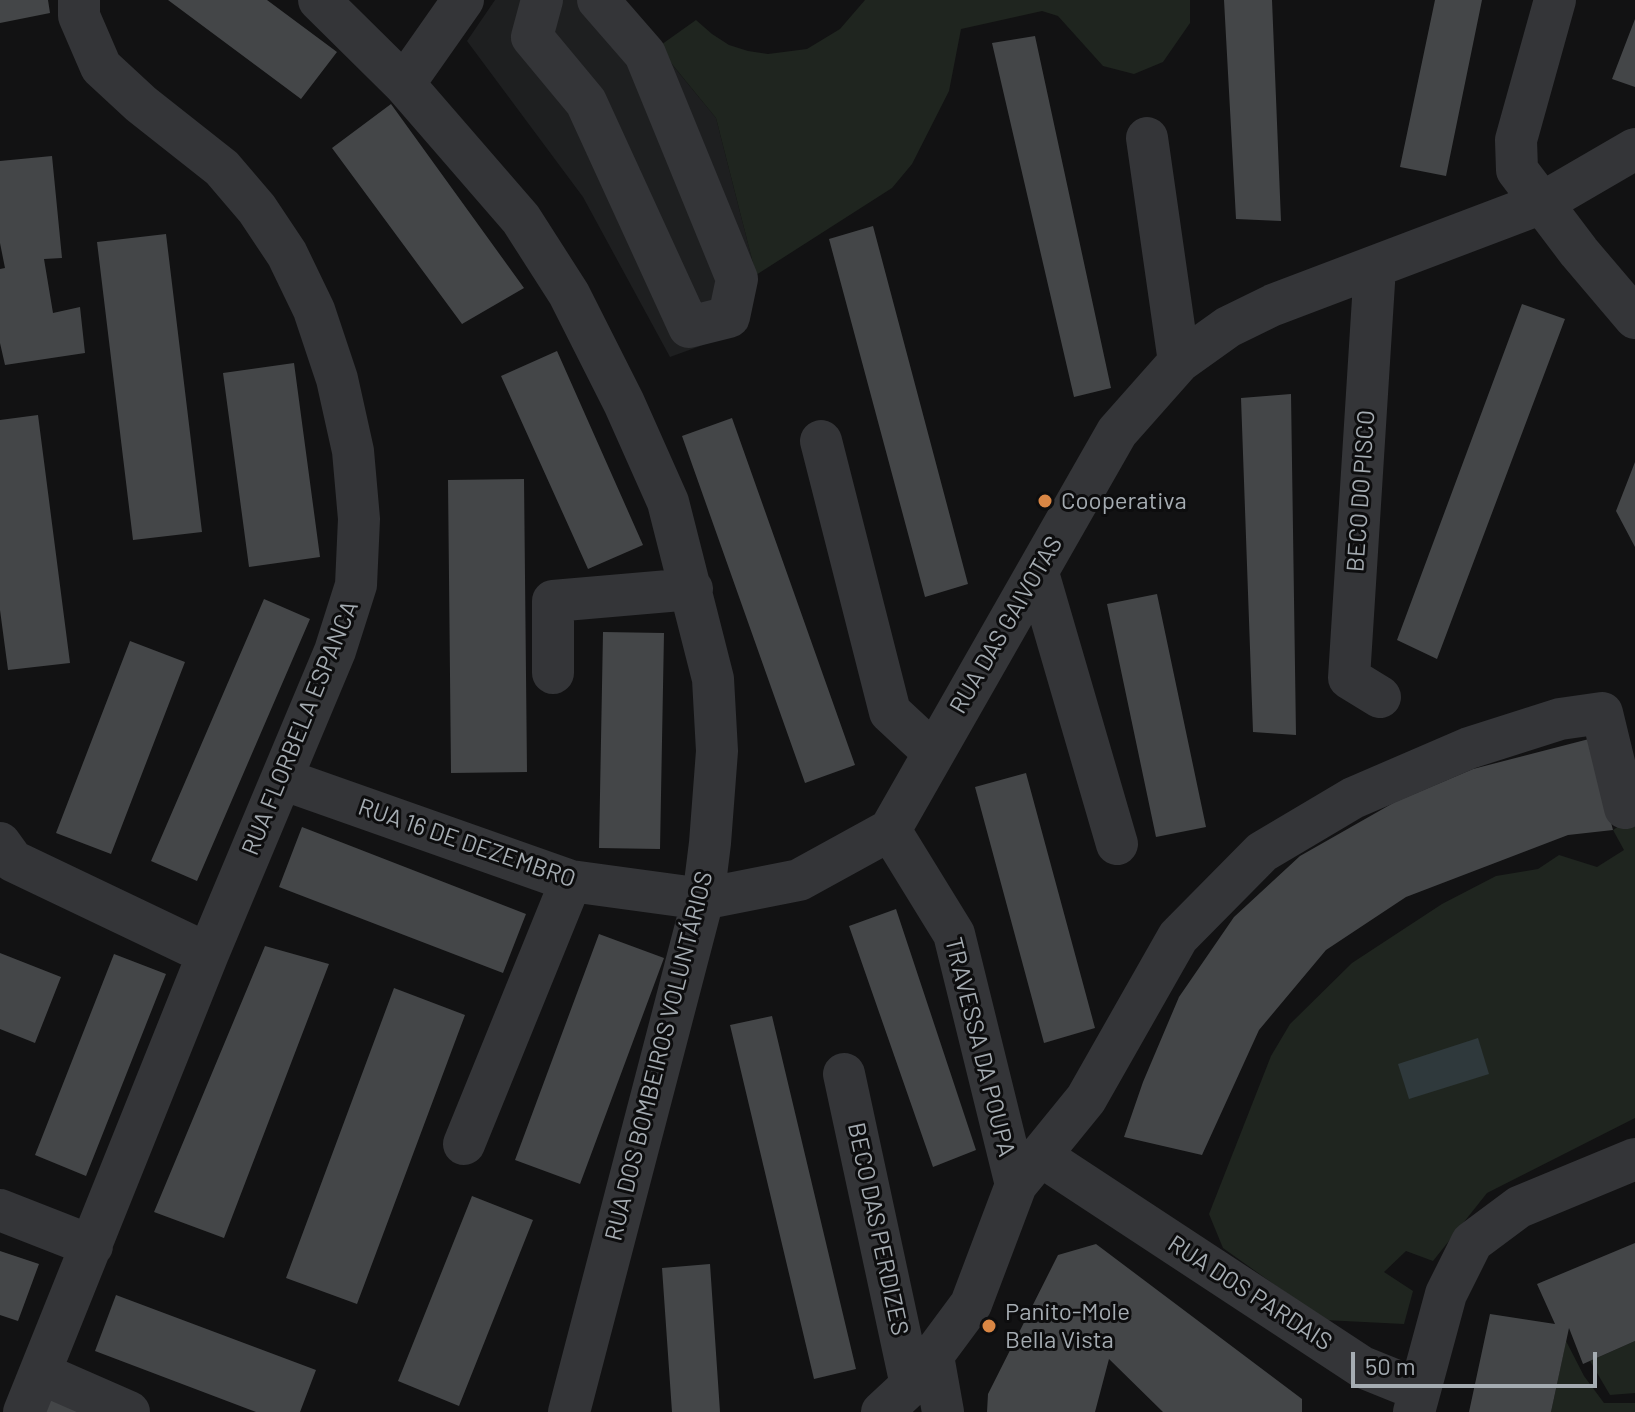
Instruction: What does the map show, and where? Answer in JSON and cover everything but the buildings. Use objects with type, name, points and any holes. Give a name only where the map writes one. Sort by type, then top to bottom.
[{"type":"street","name":"RUA FLORBELA ESPANCA","points":[[24,1412],[208,954],[335,651],[356,585],[359,519],[353,451],[337,379],[307,296],[287,254],[257,209],[222,168],[141,104],[101,67],[79,16],[79,0]]},
{"type":"street","name":"RUA DOS BOMBEIROS VOLUNTÁRIOS","points":[[319,0],[404,84],[521,219],[569,294],[624,403],[668,502],[713,679],[717,751],[703,899],[569,1412]]},
{"type":"street","points":[[404,84],[463,0]]},
{"type":"street","points":[[542,0],[532,37],[586,102],[689,327],[729,317],[737,279],[703,194],[645,54],[598,0]]},
{"type":"street","points":[[1555,0],[1516,140],[1517,170],[1579,252],[1635,318]]},
{"type":"street","points":[[1147,138],[1179,362]]},
{"type":"street","name":"RUA DAS GAIVOTAS","points":[[890,830],[1117,432],[1179,362],[1228,327],[1273,305],[1542,203],[1635,149]]},
{"type":"street","name":"BECO DO PISCO","points":[[1375,267],[1349,678],[1380,697]]},
{"type":"street","points":[[821,441],[890,712],[933,752]]},
{"type":"street","points":[[1038,573],[1117,844]]},
{"type":"street","points":[[553,673],[553,601],[692,589]]},
{"type":"street","points":[[909,1384],[971,1304],[1028,1171],[1086,1099],[1178,937],[1262,852],[1353,798],[1469,748],[1560,719],[1602,713],[1625,808]]},
{"type":"street","name":"RUA 16 DE DEZEMBRO","points":[[282,779],[571,881],[703,899]]},
{"type":"street","points":[[703,899],[799,880],[890,830]]},
{"type":"street","name":"TRAVESSA DA POUPA","points":[[890,830],[954,934],[1028,1171]]},
{"type":"street","points":[[0,843],[13,861],[208,954]]},
{"type":"street","points":[[464,1144],[571,881]]},
{"type":"street","name":"BECO DAS PERDIZES","points":[[844,1074],[909,1384],[943,1412]]},
{"type":"street","name":"RUA DOS PARDAIS","points":[[1028,1171],[1417,1401],[1446,1294],[1472,1242],[1519,1207],[1635,1159]]},
{"type":"street","points":[[0,1210],[92,1246]]},
{"type":"street","points":[[40,1373],[129,1412]]},
{"type":"shaded area","points":[[495,0],[619,0],[716,118],[756,275],[747,329],[670,357],[583,197],[467,41]]},
{"type":"shaded area","points":[[865,0],[1190,0],[1190,23],[1163,62],[1134,74],[1103,66],[1058,16],[1042,11],[961,29],[949,91],[912,164],[892,188],[756,275],[716,118],[658,47],[696,20],[729,45],[748,51],[768,54],[807,49],[840,29]]},
{"type":"shaded area","points":[[1635,816],[1635,1118],[1487,1193],[1433,1261],[1406,1251],[1384,1272],[1413,1291],[1404,1324],[1324,1320],[1223,1248],[1209,1214],[1271,1056],[1290,1024],[1352,963],[1442,904],[1496,876],[1538,869],[1559,855],[1597,867],[1624,850],[1613,830]]},
{"type":"shaded area","points":[[1478,1038],[1489,1074],[1409,1099],[1398,1064]]},
{"type":"shaded area","points":[[1566,1341],[1584,1376],[1604,1403],[1635,1403],[1635,1412],[1551,1412]]},
{"type":"shaded area","points":[[1635,1341],[1635,1393],[1610,1395],[1590,1361]]},
{"type":"place","name":"Cooperativa","points":[[1045,501]]},
{"type":"place","name":"Panito-Mole Bella Vista","points":[[989,1326]]}]
